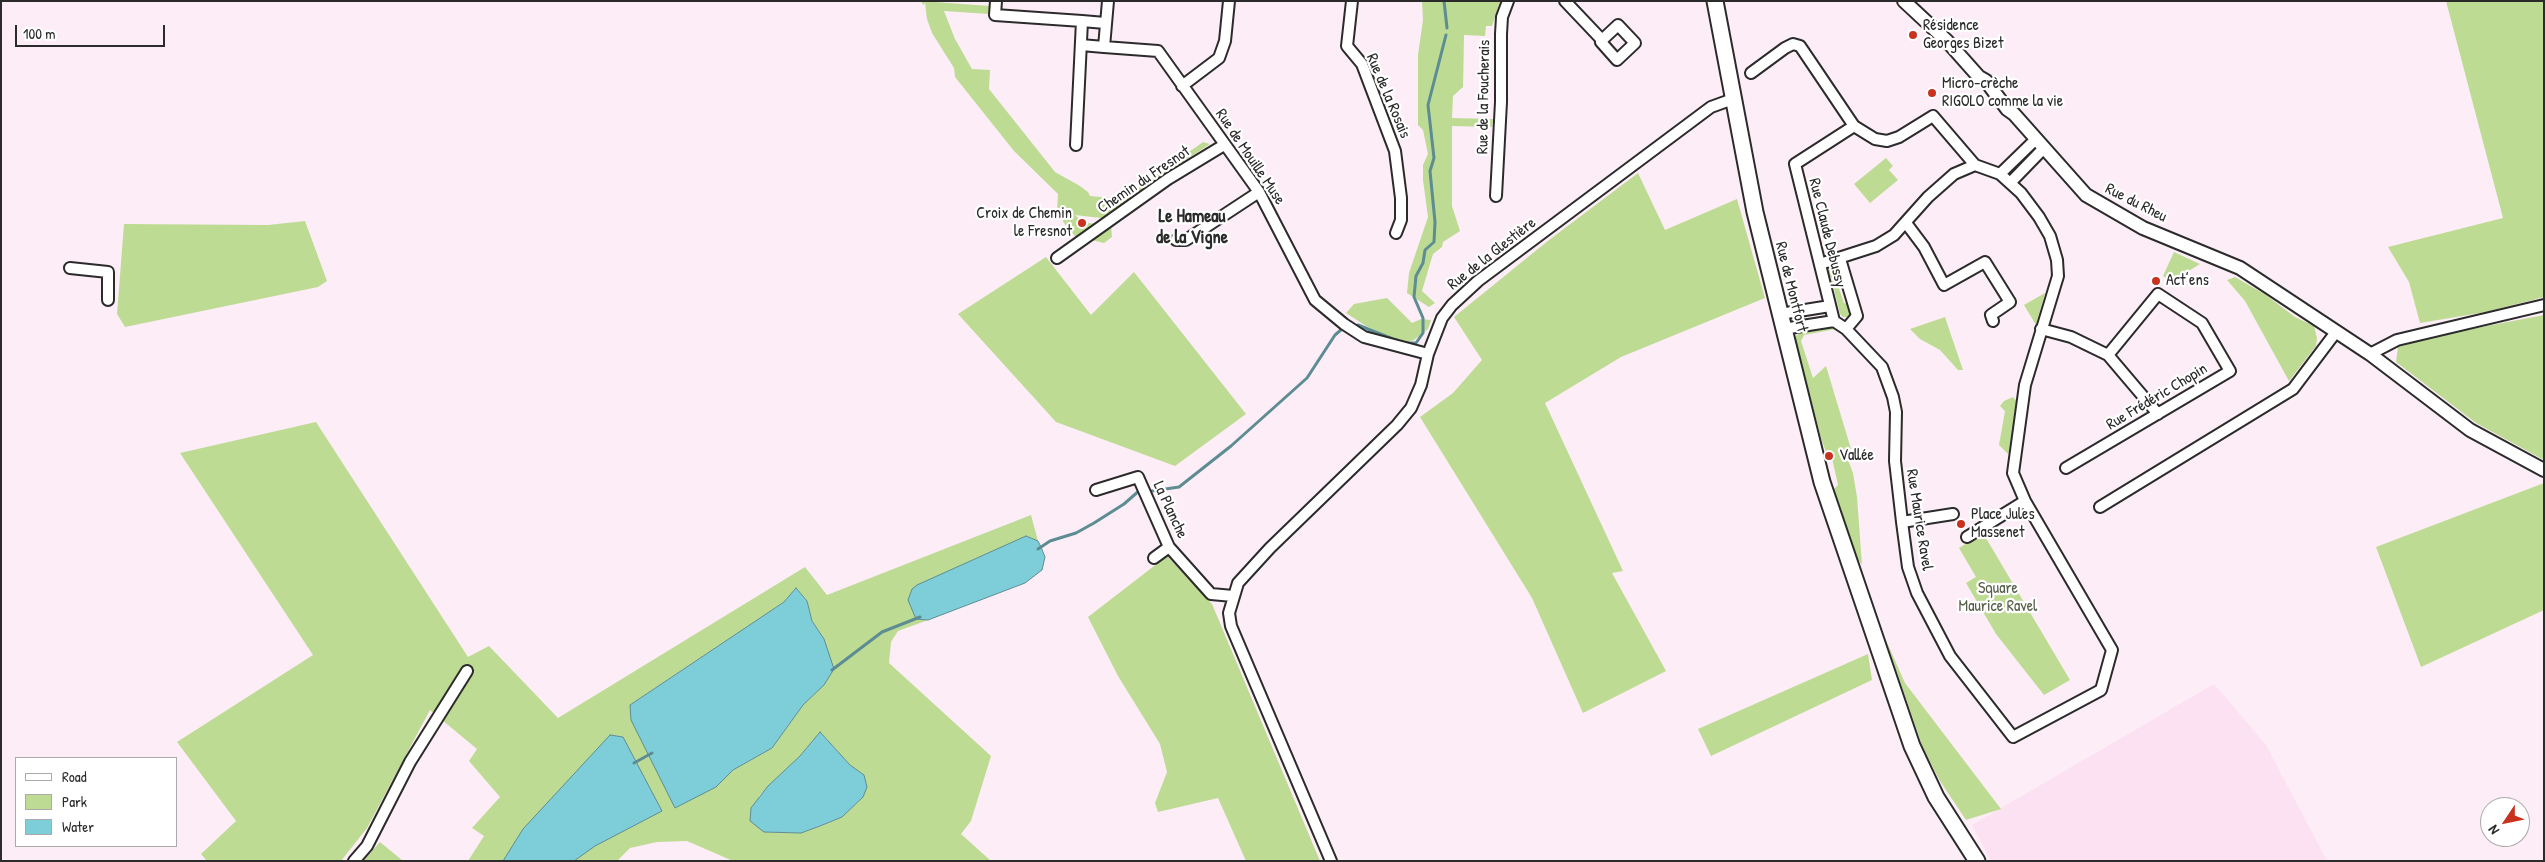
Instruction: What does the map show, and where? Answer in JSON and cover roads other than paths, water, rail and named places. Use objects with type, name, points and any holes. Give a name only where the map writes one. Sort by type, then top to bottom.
[{"type":"main road","name":"Rue de Montfort","points":[[1716,1],[1732,99],[1755,212],[1820,474],[1853,577],[1912,746],[1936,797],[1976,861]]},
{"type":"street","points":[[996,1],[995,15],[1105,23]]},
{"type":"street","points":[[1104,47],[1108,1]]},
{"type":"street","points":[[1182,86],[1219,58],[1225,41],[1229,1]]},
{"type":"street","name":"Rue de la Rosais","points":[[1352,1],[1347,46],[1362,64],[1395,151],[1401,198],[1401,220],[1396,233]]},
{"type":"street","name":"Rue de la Foucherais","points":[[1496,196],[1501,102],[1502,17],[1508,1]]},
{"type":"street","points":[[1565,1],[1602,40]]},
{"type":"street","name":"Rue du Rheu","points":[[1904,1],[1948,41],[1979,77],[1986,80],[1996,96],[2086,195],[2143,228],[2240,268],[2370,354],[2470,430],[2544,470]]},
{"type":"street","points":[[1076,145],[1082,21]]},
{"type":"street","points":[[1751,73],[1793,44],[1800,46],[1854,126],[1875,139],[1887,141],[1899,137],[1932,116],[1975,165],[2000,174],[2010,183],[2039,217],[2050,236],[2057,260],[2058,276],[2026,385],[2013,473],[2025,500],[1967,537]]},
{"type":"street","name":"Rue de Mouille Muse","points":[[1081,45],[1158,51],[1259,192],[1315,300],[1344,324],[1364,336],[1428,354]]},
{"type":"street","name":"Rue de la Glestière","points":[[1331,861],[1231,626],[1230,613],[1238,582],[1411,408],[1421,385],[1428,354],[1448,310],[1478,281],[1711,107],[1732,99]]},
{"type":"street","name":"Rue Claude Debussy","points":[[1834,321],[1795,164],[1854,126]]},
{"type":"street","points":[[2000,174],[2039,144]]},
{"type":"street","points":[[2010,183],[2039,144]]},
{"type":"street","name":"Chemin du Fresnot","points":[[1057,258],[1168,179],[1224,145]]},
{"type":"street","points":[[1820,264],[1876,246],[1894,235],[1928,197],[1947,180],[1975,165]]},
{"type":"street","points":[[1176,240],[1186,240],[1259,192]]},
{"type":"street","points":[[1906,223],[1924,246],[1944,285],[1985,262],[2010,302],[1991,315],[1993,322]]},
{"type":"street","name":"Rue Claude Debussy","points":[[1840,259],[1857,316],[1846,329]]},
{"type":"street","points":[[70,268],[108,272],[108,300]]},
{"type":"street","name":"Rue Frédéric Chopin","points":[[2066,468],[2230,371],[2202,323],[2158,294],[2108,355]]},
{"type":"street","points":[[2370,354],[2375,349],[2397,340],[2544,305]]},
{"type":"street","points":[[1780,314],[1830,306]]},
{"type":"street","points":[[1783,330],[1834,321]]},
{"type":"street","name":"Rue Maurice Ravel","points":[[1834,321],[1846,329],[1882,367],[1893,397],[1896,412],[1895,461],[1902,522],[1908,567],[1917,593],[1936,634],[1950,656],[2013,737],[2101,690],[2112,650],[2025,500]]},
{"type":"street","points":[[2041,329],[2071,337],[2108,355],[2158,414]]},
{"type":"street","points":[[2100,507],[2293,389],[2336,332]]},
{"type":"street","name":"La Planche","points":[[1096,490],[1138,477],[1169,546],[1211,594],[1233,596]]},
{"type":"street","points":[[1902,522],[1953,514]]},
{"type":"street","points":[[1154,558],[1169,546]]},
{"type":"street","points":[[354,861],[367,846],[410,762],[467,671]]},
{"type":"water","points":[[1026,536],[1038,541],[1045,557],[1042,570],[1025,583],[928,620],[916,619],[908,600],[912,589],[917,585]]},
{"type":"water","points":[[796,588],[807,601],[812,621],[824,639],[834,669],[824,685],[803,705],[772,748],[733,770],[716,787],[675,808],[631,720],[630,705],[784,602]]},
{"type":"water","points":[[820,732],[850,765],[864,775],[867,787],[863,797],[842,817],[801,833],[764,832],[750,821],[751,808],[768,786],[800,756]]},
{"type":"water","points":[[610,735],[623,737],[662,811],[595,846],[574,861],[503,861],[523,829]]},
{"type":"waterway","points":[[1444,1],[1447,28]]},
{"type":"waterway","points":[[1358,325],[1403,343],[1416,343],[1423,333],[1423,318],[1414,297],[1416,276],[1423,263],[1425,250],[1434,242],[1435,222],[1430,171],[1434,158],[1428,105],[1446,35]]},
{"type":"waterway","points":[[1152,491],[1179,487],[1231,446],[1307,378],[1335,335],[1342,329]]},
{"type":"waterway","points":[[1038,549],[1050,541],[1076,533],[1094,523],[1124,504],[1140,490]]},
{"type":"waterway","points":[[832,670],[882,632],[920,617]]},
{"type":"waterway","points":[[634,763],[652,753]]},
{"type":"place","name":"Résidence Georges Bizet","points":[[1913,35]]},
{"type":"place","name":"Micro-crèche RIGOLO comme la vie","points":[[1932,93]]},
{"type":"place","name":"Croix de Chemin le Fresnot","points":[[1082,223]]},
{"type":"place","name":"Act’ens","points":[[2156,281]]},
{"type":"place","name":"Vallée","points":[[1829,456]]},
{"type":"place","name":"Place Jules Massenet","points":[[1961,524]]},
{"type":"district","name":"Le Hameau de la Vigne","points":[[1192,227]]},
{"type":"park label","name":"Square Maurice Ravel","points":[[1998,598]]}]
